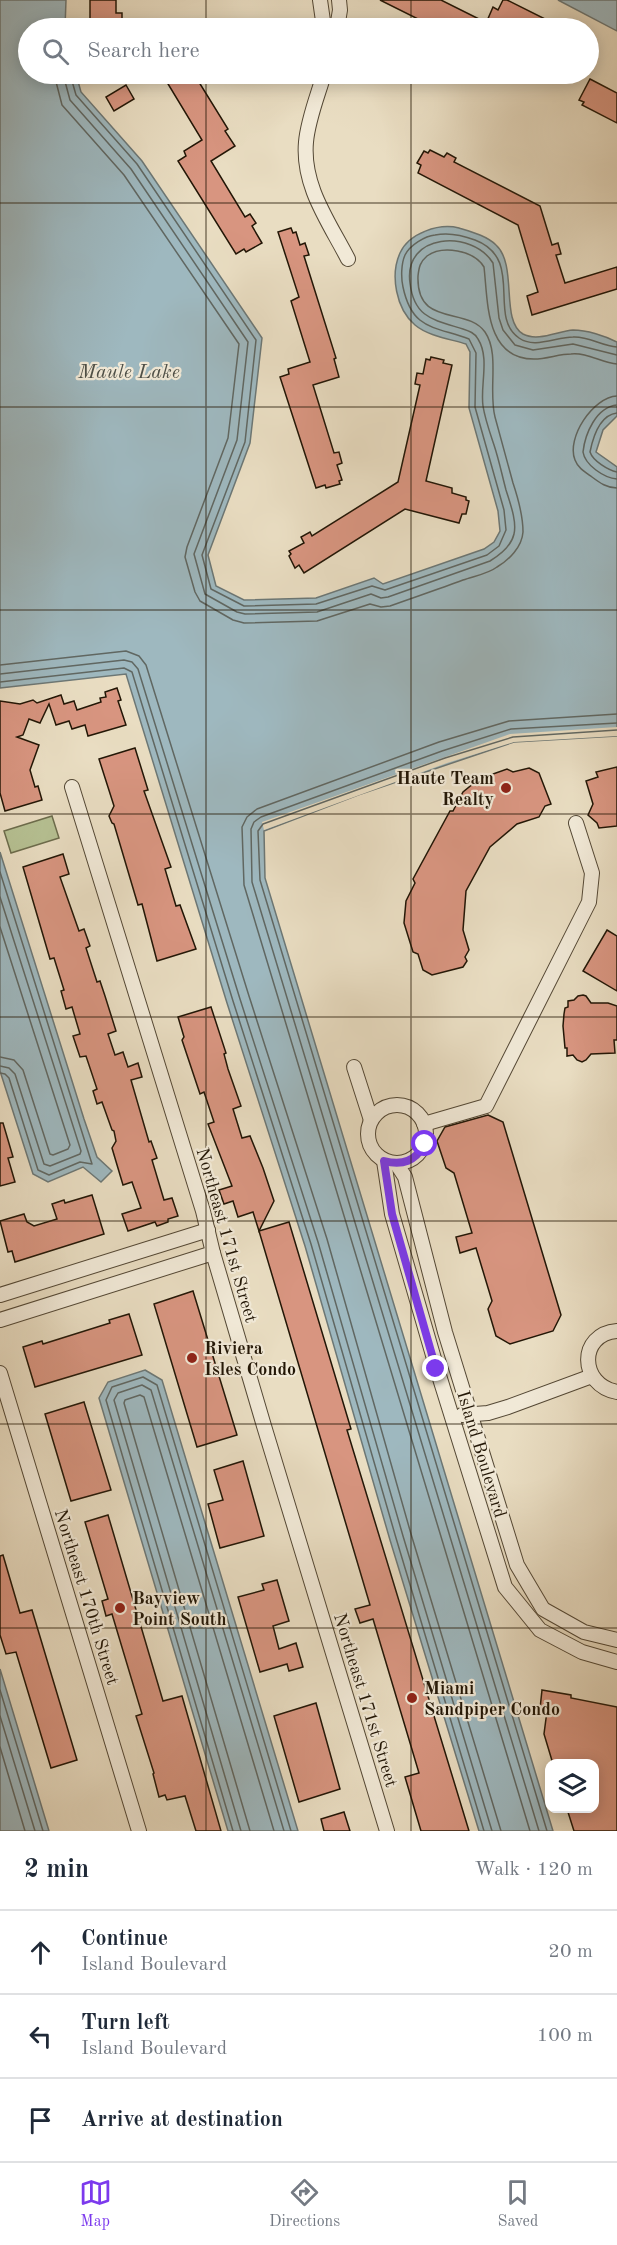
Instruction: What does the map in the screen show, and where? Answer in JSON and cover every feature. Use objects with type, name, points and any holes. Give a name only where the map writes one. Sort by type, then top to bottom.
[{"type":"street","points":[[320,0],[323,18]]},
{"type":"street","points":[[339,0],[339,18]]},
{"type":"street","points":[[321,84],[306,140],[305,156],[322,215],[348,259]]},
{"type":"street","name":"Northeast 171st Street","points":[[72,787],[208,1230],[304,1560],[387,1831]]},
{"type":"street","points":[[424,1124],[486,1106],[589,902],[592,873],[576,823]]},
{"type":"street","name":"Island Boulevard","points":[[354,1067],[371,1120],[368,1129],[371,1147],[376,1155],[390,1162],[405,1177],[445,1332],[517,1565],[543,1609],[584,1632],[617,1640]]},
{"type":"street","points":[[371,1120],[385,1107],[403,1105],[419,1115],[424,1124],[425,1144],[420,1152],[413,1159],[390,1162]]},
{"type":"street","name":"Island Boulevard","points":[[390,1162],[392,1214],[451,1416],[505,1587],[540,1630],[582,1652],[617,1662]]},
{"type":"street","points":[[0,1296],[208,1230]]},
{"type":"street","points":[[0,1320],[213,1253]]},
{"type":"street","points":[[617,1331],[604,1334],[591,1348],[588,1357],[592,1376],[598,1384],[617,1392]]},
{"type":"street","name":"Northeast 170th Street","points":[[0,1373],[139,1831]]},
{"type":"street","points":[[451,1416],[488,1413],[592,1376]]},
{"type":"street","points":[[512,1596],[529,1587]]},
{"type":"green space","points":[[52,816],[59,838],[11,853],[4,831]]},
{"type":"water","name":"Maule Lake","points":[[0,0],[66,0],[65,18],[18,18],[18,84],[79,84],[81,92],[142,161],[262,338],[250,443],[208,555],[216,586],[244,600],[316,598],[374,578],[383,584],[484,549],[494,542],[500,531],[498,511],[469,408],[470,352],[466,344],[420,329],[408,318],[399,301],[395,281],[397,262],[404,246],[417,235],[434,228],[459,228],[488,239],[496,245],[503,254],[506,266],[512,317],[516,327],[523,334],[541,337],[578,330],[617,342],[617,416],[603,430],[596,452],[617,467],[617,736],[514,742],[358,795],[264,831],[265,878],[545,1805],[545,1813],[548,1813],[553,1831],[479,1831],[390,1540],[305,1246],[227,1003],[126,674],[0,688]]},
{"type":"water","points":[[558,0],[617,0],[617,31],[599,22],[599,18],[592,18]]},
{"type":"water","points":[[0,852],[97,1157],[112,1171],[101,1182],[83,1167],[48,1182],[33,1174],[0,1071]]},
{"type":"water","points":[[145,1370],[162,1380],[298,1831],[228,1831],[99,1398],[108,1382]]},
{"type":"water","points":[[0,1669],[49,1831],[0,1831]]},
{"type":"pier","points":[[617,727],[617,736],[514,742],[447,763],[264,830],[262,822],[510,734]]},
{"type":"building","points":[[90,0],[116,0],[116,13],[122,13],[122,18],[90,18]]},
{"type":"building","points":[[380,0],[441,0],[477,18],[416,18]]},
{"type":"building","points":[[503,0],[507,0],[543,18],[488,18],[493,7],[498,10]]},
{"type":"building","points":[[168,84],[200,84],[228,129],[225,131],[235,146],[211,161],[245,217],[250,214],[256,223],[252,226],[262,243],[246,252],[244,249],[236,254],[178,161],[186,156],[184,151],[202,140]]},
{"type":"building","points":[[587,84],[599,84],[617,93],[617,123],[582,105],[584,102],[579,100]]},
{"type":"building","points":[[126,85],[134,99],[114,111],[106,97]]},
{"type":"building","points":[[430,150],[444,157],[447,153],[456,158],[454,162],[540,206],[552,245],[558,243],[561,254],[556,255],[565,283],[617,267],[617,289],[532,315],[527,296],[538,292],[518,225],[418,173],[421,165],[417,163],[424,151],[428,153]]},
{"type":"building","points":[[291,228],[293,233],[296,232],[300,245],[305,243],[309,255],[304,256],[336,358],[334,359],[339,377],[313,385],[334,453],[339,452],[342,463],[337,465],[342,480],[339,481],[340,484],[326,488],[325,485],[316,488],[280,377],[289,374],[288,369],[310,362],[291,301],[299,297],[278,232]]},
{"type":"building","points":[[431,357],[444,360],[443,363],[452,365],[426,481],[452,488],[452,493],[466,497],[469,501],[466,514],[462,514],[459,523],[405,509],[304,573],[299,565],[295,568],[289,551],[304,543],[301,537],[310,532],[312,536],[398,482],[420,385],[415,384],[417,373],[423,374],[426,359],[430,360]]},
{"type":"building","points":[[117,688],[121,700],[118,701],[126,725],[88,736],[85,725],[72,729],[69,721],[56,725],[49,704],[40,723],[29,719],[23,735],[17,737],[39,745],[30,770],[42,800],[5,811],[0,793],[0,701],[20,704],[33,700],[37,703],[61,695],[64,704],[74,701],[77,710],[101,702],[100,698],[106,697],[105,692]]},
{"type":"building","points":[[135,748],[148,790],[144,791],[171,867],[165,869],[176,906],[180,905],[196,949],[157,961],[142,904],[138,905],[114,824],[109,816],[114,806],[99,759]]},
{"type":"building","points":[[617,767],[617,826],[599,828],[588,815],[593,804],[586,781],[598,777],[596,772]]},
{"type":"building","points":[[529,768],[539,773],[551,804],[545,806],[539,817],[517,824],[490,847],[466,891],[463,930],[469,950],[465,957],[467,961],[463,967],[432,975],[423,970],[418,954],[413,952],[404,923],[406,901],[415,883],[413,879],[450,811],[453,811],[463,792],[479,779],[507,769],[513,772]]},
{"type":"building","points":[[63,854],[69,874],[60,877],[79,931],[84,929],[90,946],[86,948],[97,982],[100,981],[116,1031],[108,1034],[115,1055],[123,1052],[128,1067],[138,1063],[142,1077],[131,1080],[149,1142],[151,1141],[157,1158],[152,1160],[164,1200],[172,1198],[178,1216],[157,1226],[155,1222],[128,1231],[122,1214],[141,1208],[132,1182],[123,1185],[112,1148],[116,1141],[114,1131],[102,1102],[97,1104],[93,1091],[97,1089],[86,1056],[80,1057],[73,1036],[80,1034],[72,1007],[66,1009],[61,991],[64,990],[54,958],[50,959],[23,867]]},
{"type":"building","points":[[607,930],[617,936],[617,991],[583,971]]},
{"type":"building","points":[[583,995],[591,1003],[608,1003],[617,1006],[617,1040],[614,1040],[615,1053],[591,1054],[582,1062],[573,1055],[567,1056],[563,1026],[568,1001]]},
{"type":"building","points":[[211,1007],[241,1106],[233,1109],[242,1138],[250,1136],[274,1201],[259,1231],[253,1212],[238,1217],[233,1201],[224,1204],[219,1190],[232,1186],[208,1124],[214,1122],[204,1092],[200,1094],[182,1040],[184,1037],[178,1017]]},
{"type":"building","points":[[488,1115],[503,1122],[561,1315],[553,1331],[510,1344],[496,1336],[488,1309],[492,1301],[476,1248],[460,1253],[456,1237],[472,1233],[454,1173],[446,1168],[437,1141],[445,1127]]},
{"type":"building","points":[[0,1123],[3,1123],[13,1157],[8,1158],[15,1182],[0,1186]]},
{"type":"building","points":[[92,1195],[104,1234],[15,1262],[12,1251],[8,1252],[0,1221],[24,1214],[27,1222],[34,1226],[57,1219],[52,1204],[64,1200],[65,1203]]},
{"type":"building","name":"Miami Sandpiper Condo","points":[[289,1222],[351,1429],[347,1430],[469,1831],[421,1831],[405,1777],[419,1773],[373,1619],[360,1623],[355,1609],[370,1605],[259,1231]]},
{"type":"building","name":"Riviera Isles Condo","points":[[193,1291],[237,1435],[197,1447],[154,1304]]},
{"type":"building","points":[[129,1314],[142,1355],[35,1387],[23,1347],[42,1341],[43,1344],[110,1323],[109,1320]]},
{"type":"building","points":[[84,1402],[111,1490],[71,1501],[45,1414]]},
{"type":"building","points":[[243,1461],[264,1536],[220,1548],[208,1504],[223,1500],[214,1470]]},
{"type":"building","points":[[108,1515],[163,1701],[182,1696],[221,1831],[196,1831],[185,1796],[167,1800],[165,1795],[159,1797],[136,1716],[142,1714],[112,1614],[106,1616],[102,1601],[108,1599],[85,1522]]},
{"type":"building","points":[[3,1555],[20,1613],[32,1610],[77,1760],[51,1768],[16,1652],[6,1654],[0,1635],[0,1556]]},
{"type":"building","points":[[277,1580],[289,1621],[273,1626],[279,1649],[296,1643],[303,1667],[289,1671],[287,1664],[260,1672],[238,1597],[264,1590],[262,1584]]},
{"type":"building","points":[[542,1690],[617,1707],[617,1831],[574,1831],[568,1813],[599,1813],[599,1759],[552,1759],[544,1734],[547,1711],[540,1709]]},
{"type":"building","points":[[316,1703],[340,1789],[299,1802],[274,1716]]},
{"type":"building","points":[[344,1812],[350,1831],[324,1831],[321,1819]]},
{"type":"place","name":"Haute Team Realty","points":[[506,788]]},
{"type":"place","name":"Riviera Isles Condo","points":[[192,1358]]},
{"type":"place","name":"Bayview Point South","points":[[120,1608]]},
{"type":"place","name":"Miami Sandpiper Condo","points":[[412,1698]]},
{"type":"route","points":[[425,1144],[418,1155],[404,1163],[384,1161],[392,1214],[436,1369]]}]
